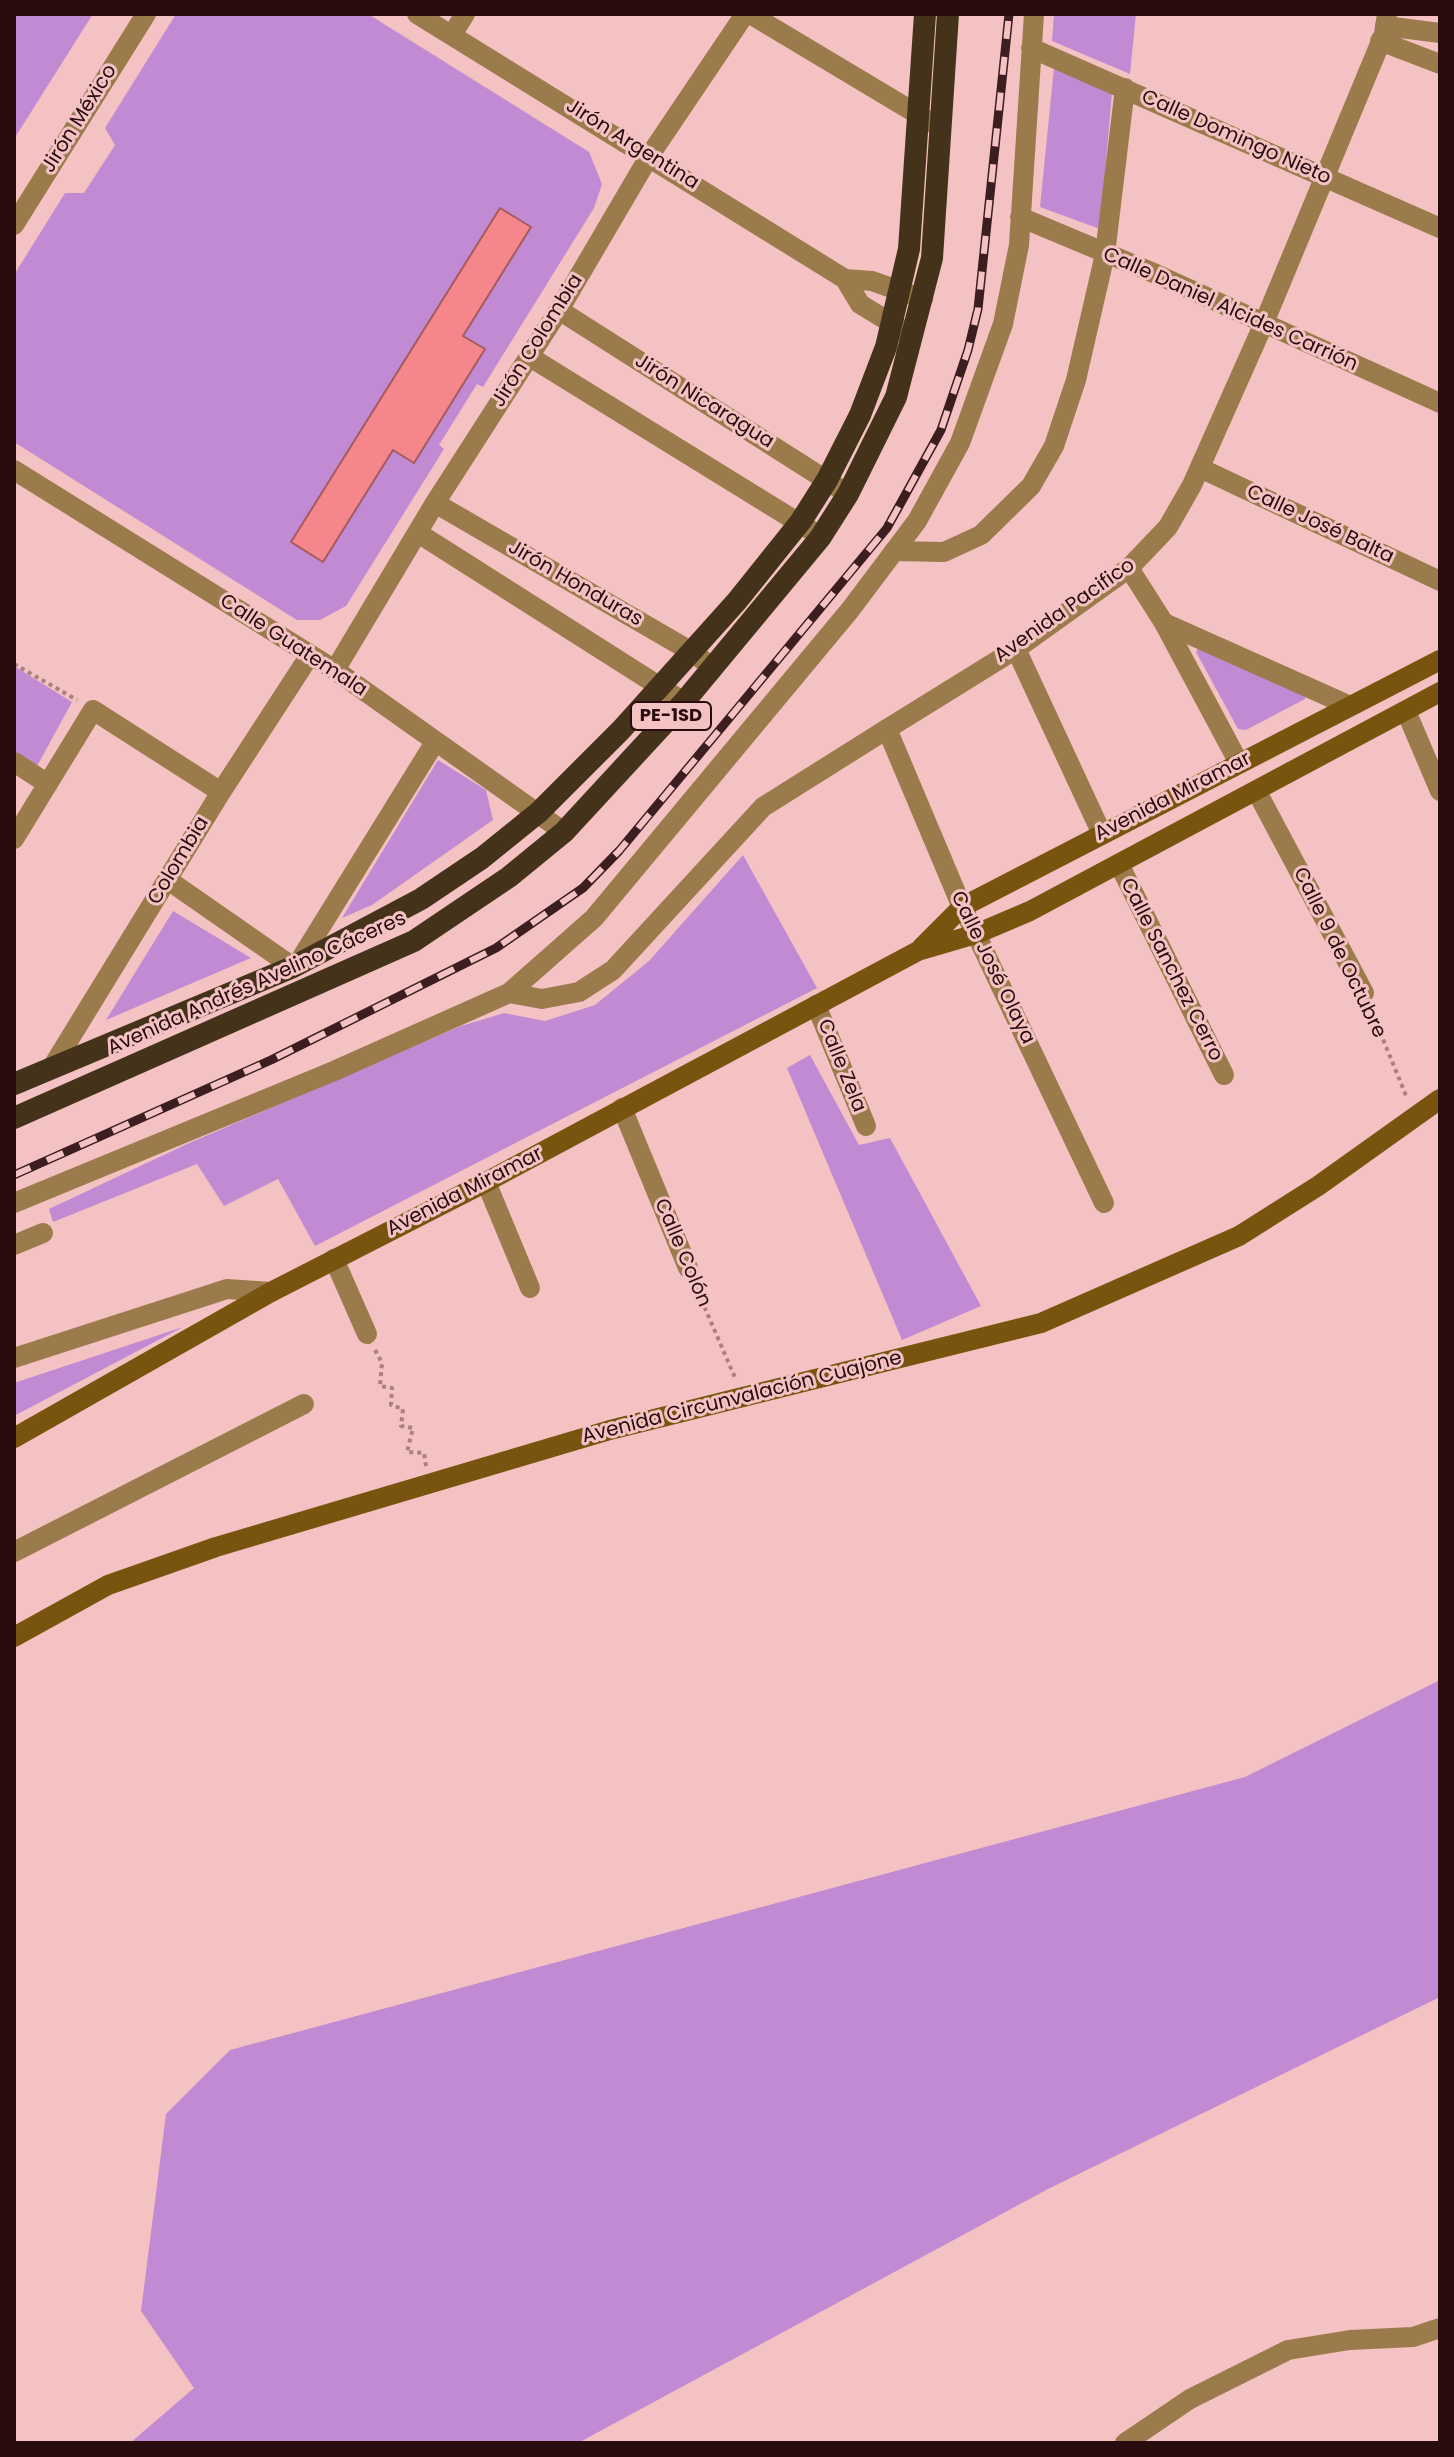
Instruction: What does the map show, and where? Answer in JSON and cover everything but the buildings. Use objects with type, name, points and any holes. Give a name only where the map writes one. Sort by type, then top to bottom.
[{"type":"highway","name":"Avenida Andrés Avelino Cáceres","points":[[14,1118],[414,941],[509,877],[564,832],[684,702],[820,538],[848,494],[896,397],[913,337],[917,116],[925,14]]},
{"type":"highway","name":"Avenida Andrés Avelino Cáceres","points":[[14,1084],[295,966],[421,899],[482,858],[539,812],[692,652],[801,521],[827,480],[860,415],[893,324],[932,258],[943,128],[948,14]]},
{"type":"main road","name":"Avenida Miramar","points":[[918,951],[962,907],[1440,660]]},
{"type":"main road","name":"Avenida Miramar","points":[[14,1438],[271,1292],[486,1182],[918,951],[976,934],[1030,911],[1440,692]]},
{"type":"main road","name":"Avenida Circunvalación Cuajone","points":[[14,1637],[108,1585],[216,1547],[610,1430],[1041,1323],[1239,1236],[1318,1186],[1440,1099]]},
{"type":"street","name":"Jirón México","points":[[14,225],[146,14]]},
{"type":"street","name":"Jirón Argentina","points":[[417,14],[650,155],[845,279],[860,304],[913,337]]},
{"type":"street","points":[[452,35],[465,14]]},
{"type":"street","points":[[747,14],[917,116],[943,128]]},
{"type":"street","name":"Jirón Colombia","points":[[335,670],[435,503],[559,310],[650,155],[747,14]]},
{"type":"street","points":[[14,1203],[334,1071],[509,993],[594,918],[850,610],[940,483],[978,401],[1013,284],[1034,14]]},
{"type":"street","points":[[1384,27],[1440,33]]},
{"type":"street","points":[[1384,27],[1440,64]]},
{"type":"street","name":"Avenida Pacifico","points":[[509,993],[542,999],[579,992],[613,970],[763,807],[1016,649],[1129,568],[1168,527],[1200,468],[1264,323],[1384,27]]},
{"type":"street","name":"Calle Domingo Nieto","points":[[1031,48],[1440,228]]},
{"type":"street","points":[[894,551],[944,552],[981,535],[1031,486],[1054,446],[1076,380],[1105,254],[1125,88]]},
{"type":"street","name":"Calle Daniel Alcides Carrión","points":[[1020,217],[1440,403]]},
{"type":"street","name":"Jirón Argentina","points":[[845,279],[872,281],[912,296]]},
{"type":"street","name":"Jirón Nicaragua","points":[[559,310],[848,494]]},
{"type":"street","points":[[530,357],[801,521],[820,538]]},
{"type":"street","name":"Calle José Balta","points":[[1200,468],[1440,581]]},
{"type":"street","name":"Calle Guatemala","points":[[14,470],[335,670],[564,832]]},
{"type":"street","name":"Jirón Honduras","points":[[435,503],[692,652],[712,667]]},
{"type":"street","name":"Jirón Honduras","points":[[418,533],[684,702]]},
{"type":"street","points":[[1129,568],[1164,623],[1239,763]]},
{"type":"street","points":[[1164,623],[1350,706]]},
{"type":"street","points":[[1016,649],[1102,834]]},
{"type":"street","name":"Colombia","points":[[51,1069],[221,792],[310,655]]},
{"type":"street","points":[[14,839],[93,710],[221,792]]},
{"type":"street","points":[[1406,711],[1440,791]]},
{"type":"street","name":"Calle José Olaya","points":[[887,729],[962,907],[1104,1203]]},
{"type":"street","points":[[168,880],[295,966],[435,742]]},
{"type":"street","points":[[14,762],[48,784]]},
{"type":"street","name":"Calle 9 de Octubre","points":[[1257,792],[1364,993]]},
{"type":"street","name":"Calle Sanchez Cerro","points":[[1119,864],[1224,1075]]},
{"type":"street","name":"Calle Zela","points":[[816,1005],[866,1126]]},
{"type":"street","name":"Calle Colón","points":[[622,1108],[688,1268]]},
{"type":"street","points":[[486,1182],[530,1288]]},
{"type":"street","points":[[14,1245],[43,1233]]},
{"type":"street","points":[[334,1259],[367,1334]]},
{"type":"street","points":[[14,1358],[227,1289],[271,1292]]},
{"type":"street","points":[[14,1552],[304,1404]]},
{"type":"street","points":[[1125,2443],[1190,2399],[1288,2350],[1350,2340],[1413,2337],[1440,2328]]},
{"type":"path","points":[[14,664],[93,710]]},
{"type":"path","name":"Calle 9 de Octubre","points":[[1364,993],[1415,1118]]},
{"type":"path","name":"Calle Colón","points":[[688,1268],[744,1397]]},
{"type":"path","points":[[367,1334],[382,1363],[380,1386],[392,1388],[391,1405],[403,1409],[401,1426],[413,1428],[407,1452],[424,1453],[426,1466],[421,1486]]},
{"type":"shaded area","points":[[14,14],[93,14],[14,139]]},
{"type":"shaded area","points":[[176,14],[368,14],[589,152],[602,184],[594,208],[483,387],[477,384],[439,445],[444,449],[346,606],[320,620],[297,620],[14,442],[14,275],[65,193],[84,193],[115,145],[105,128]]},
{"type":"shaded area","points":[[1054,14],[1136,14],[1130,74],[1052,41]]},
{"type":"shaded area","points":[[1054,68],[1112,93],[1100,229],[1040,207]]},
{"type":"shaded area","points":[[1200,645],[1306,691],[1305,699],[1246,730],[1238,729],[1196,652]]},
{"type":"shaded area","points":[[14,666],[72,702],[36,768],[14,755]]},
{"type":"shaded area","points":[[438,760],[486,790],[493,820],[372,905],[342,918]]},
{"type":"shaded area","points":[[743,855],[817,988],[315,1246],[278,1179],[224,1206],[197,1164],[53,1222],[49,1209],[187,1144],[461,1026],[504,1013],[545,1021],[595,1005],[649,961]]},
{"type":"shaded area","points":[[173,911],[251,958],[106,1020]]},
{"type":"shaded area","points":[[810,1055],[859,1145],[890,1138],[981,1306],[902,1340],[787,1068]]},
{"type":"shaded area","points":[[183,1327],[14,1416],[14,1383]]},
{"type":"shaded area","points":[[1440,1680],[1440,1997],[1048,2189],[578,2443],[130,2443],[194,2388],[141,2311],[166,2114],[230,2050],[1245,1777]]},
{"type":"railway","points":[[14,1175],[271,1060],[496,948],[583,888],[619,851],[887,528],[941,430],[968,350],[978,309],[1009,14]]}]
